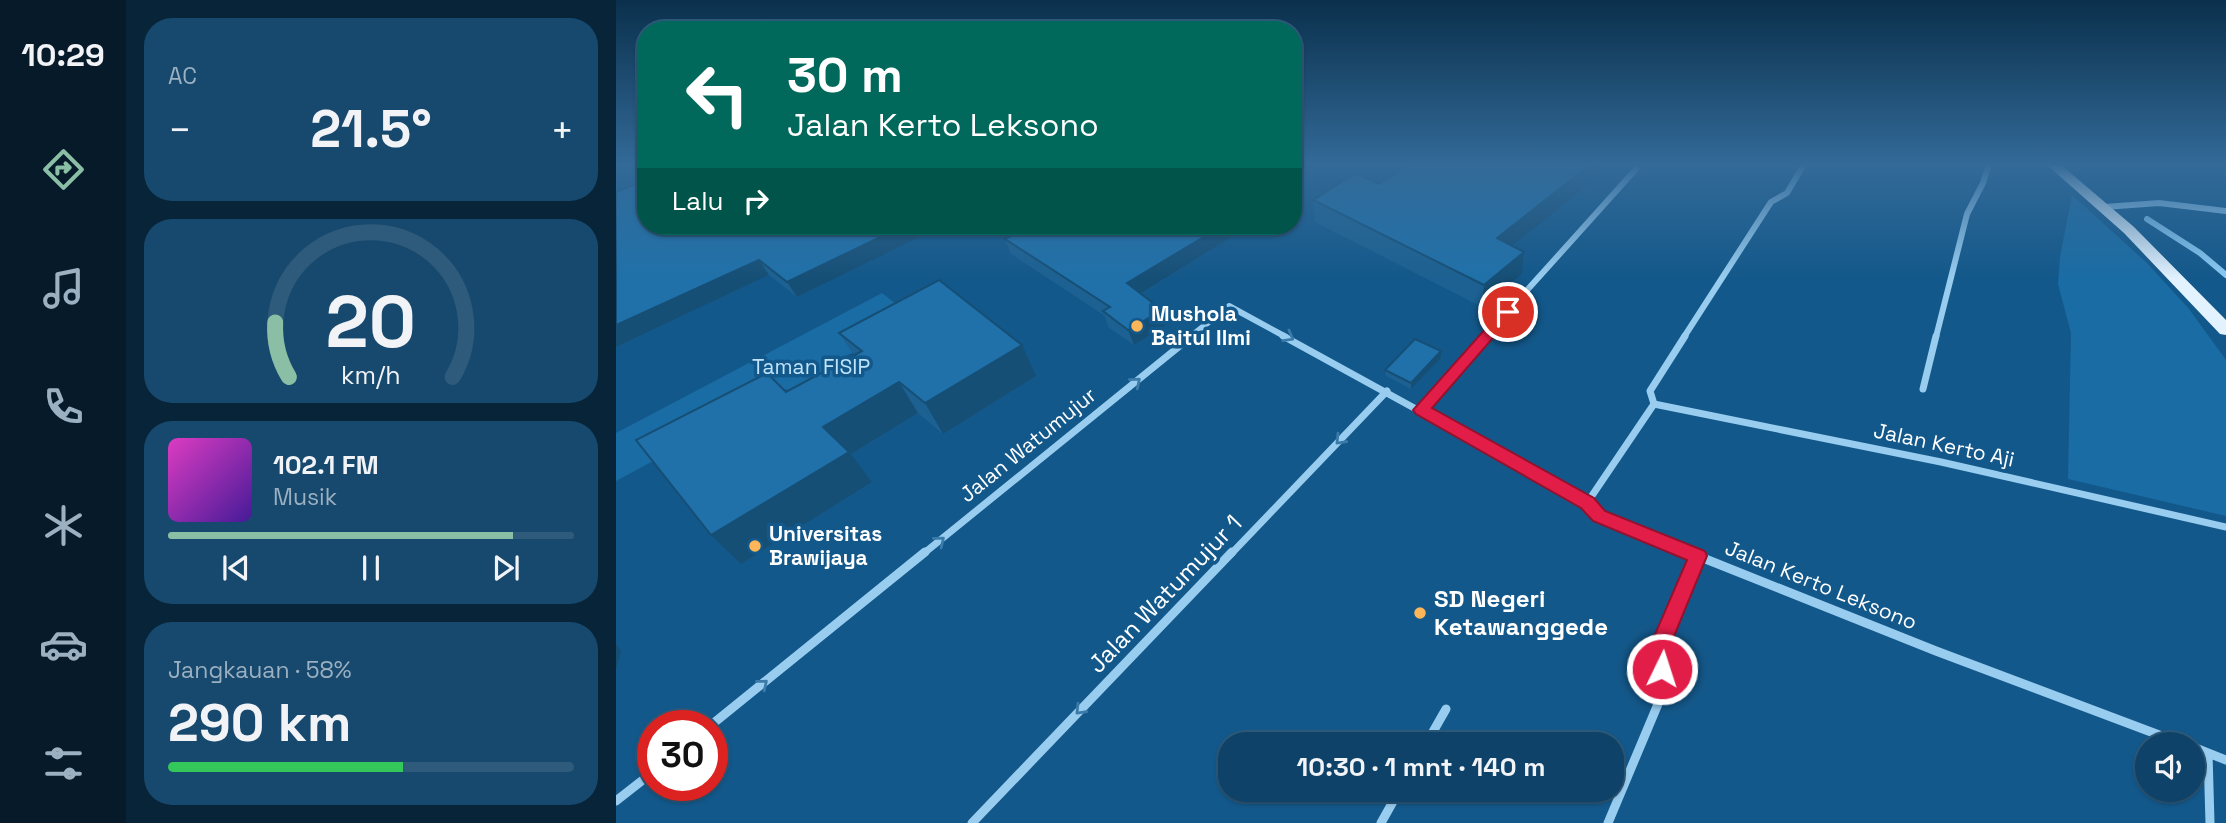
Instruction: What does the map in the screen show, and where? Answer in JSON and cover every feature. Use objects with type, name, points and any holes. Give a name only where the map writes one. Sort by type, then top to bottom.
[{"type":"main road","points":[[2098,202],[2213,313],[2226,330]]},
{"type":"street","points":[[1421,410],[1606,202]]},
{"type":"street","points":[[1587,503],[1654,404],[1650,391],[1771,202]]},
{"type":"street","points":[[1923,390],[1966,214],[1972,202]]},
{"type":"street","points":[[2104,207],[2146,204],[2226,211]]},
{"type":"street","name":"Jalan Watumujur","points":[[728,712],[1010,486],[1225,307],[1234,306],[1387,391]]},
{"type":"street","name":"Jalan Kerto Leksono","points":[[1387,391],[1587,503],[1599,516],[1936,651],[2151,732]]},
{"type":"street","name":"Jalan Watumujur 1","points":[[972,823],[1387,391]]},
{"type":"street","name":"Jalan Kerto Aji","points":[[1654,404],[2108,498],[2226,527]]},
{"type":"street","points":[[1608,823],[1666,685],[1660,646],[1698,556]]},
{"type":"street","points":[[1433,732],[1446,709]]},
{"type":"street","points":[[2205,752],[2226,760]]},
{"type":"street","points":[[2208,753],[2210,823]]},
{"type":"street","points":[[616,801],[637,785]]},
{"type":"street","points":[[1381,823],[1393,802]]},
{"type":"green space","points":[[2071,202],[2080,202],[2147,263],[2189,309],[2226,360],[2226,516],[2068,479],[2071,333],[2058,284],[2060,257]]},
{"type":"green space","name":"Taman FISIP","points":[[882,293],[915,319],[842,358],[868,380],[812,412],[787,389],[616,481],[616,433]]},
{"type":"building","points":[[616,202],[637,202],[637,235],[884,235],[787,282],[759,260],[616,325]]},
{"type":"building","points":[[1318,202],[1542,202],[1497,238],[1524,252],[1484,285]]},
{"type":"building","points":[[1013,235],[1207,235],[1127,283],[1162,310],[1128,330],[1103,311],[1110,307],[1005,239]]},
{"type":"building","points":[[939,280],[1022,345],[925,403],[899,382],[823,427],[849,452],[711,535],[636,440],[767,373],[786,392],[862,351],[839,333]]},
{"type":"building","points":[[1415,339],[1441,351],[1411,383],[1385,370]]},
{"type":"waterway","points":[[2147,219],[2200,253],[2226,275]]},
{"type":"place","name":"Mushola Baitul Ilmi","points":[[1137,326]]},
{"type":"place","name":"Universitas Brawijaya","points":[[755,546]]},
{"type":"place","name":"SD Negeri Ketawanggede","points":[[1420,613]]},
{"type":"route","points":[[1508,312],[1421,410],[1587,503],[1599,516],[1698,556],[1660,646],[1662,669]]}]
